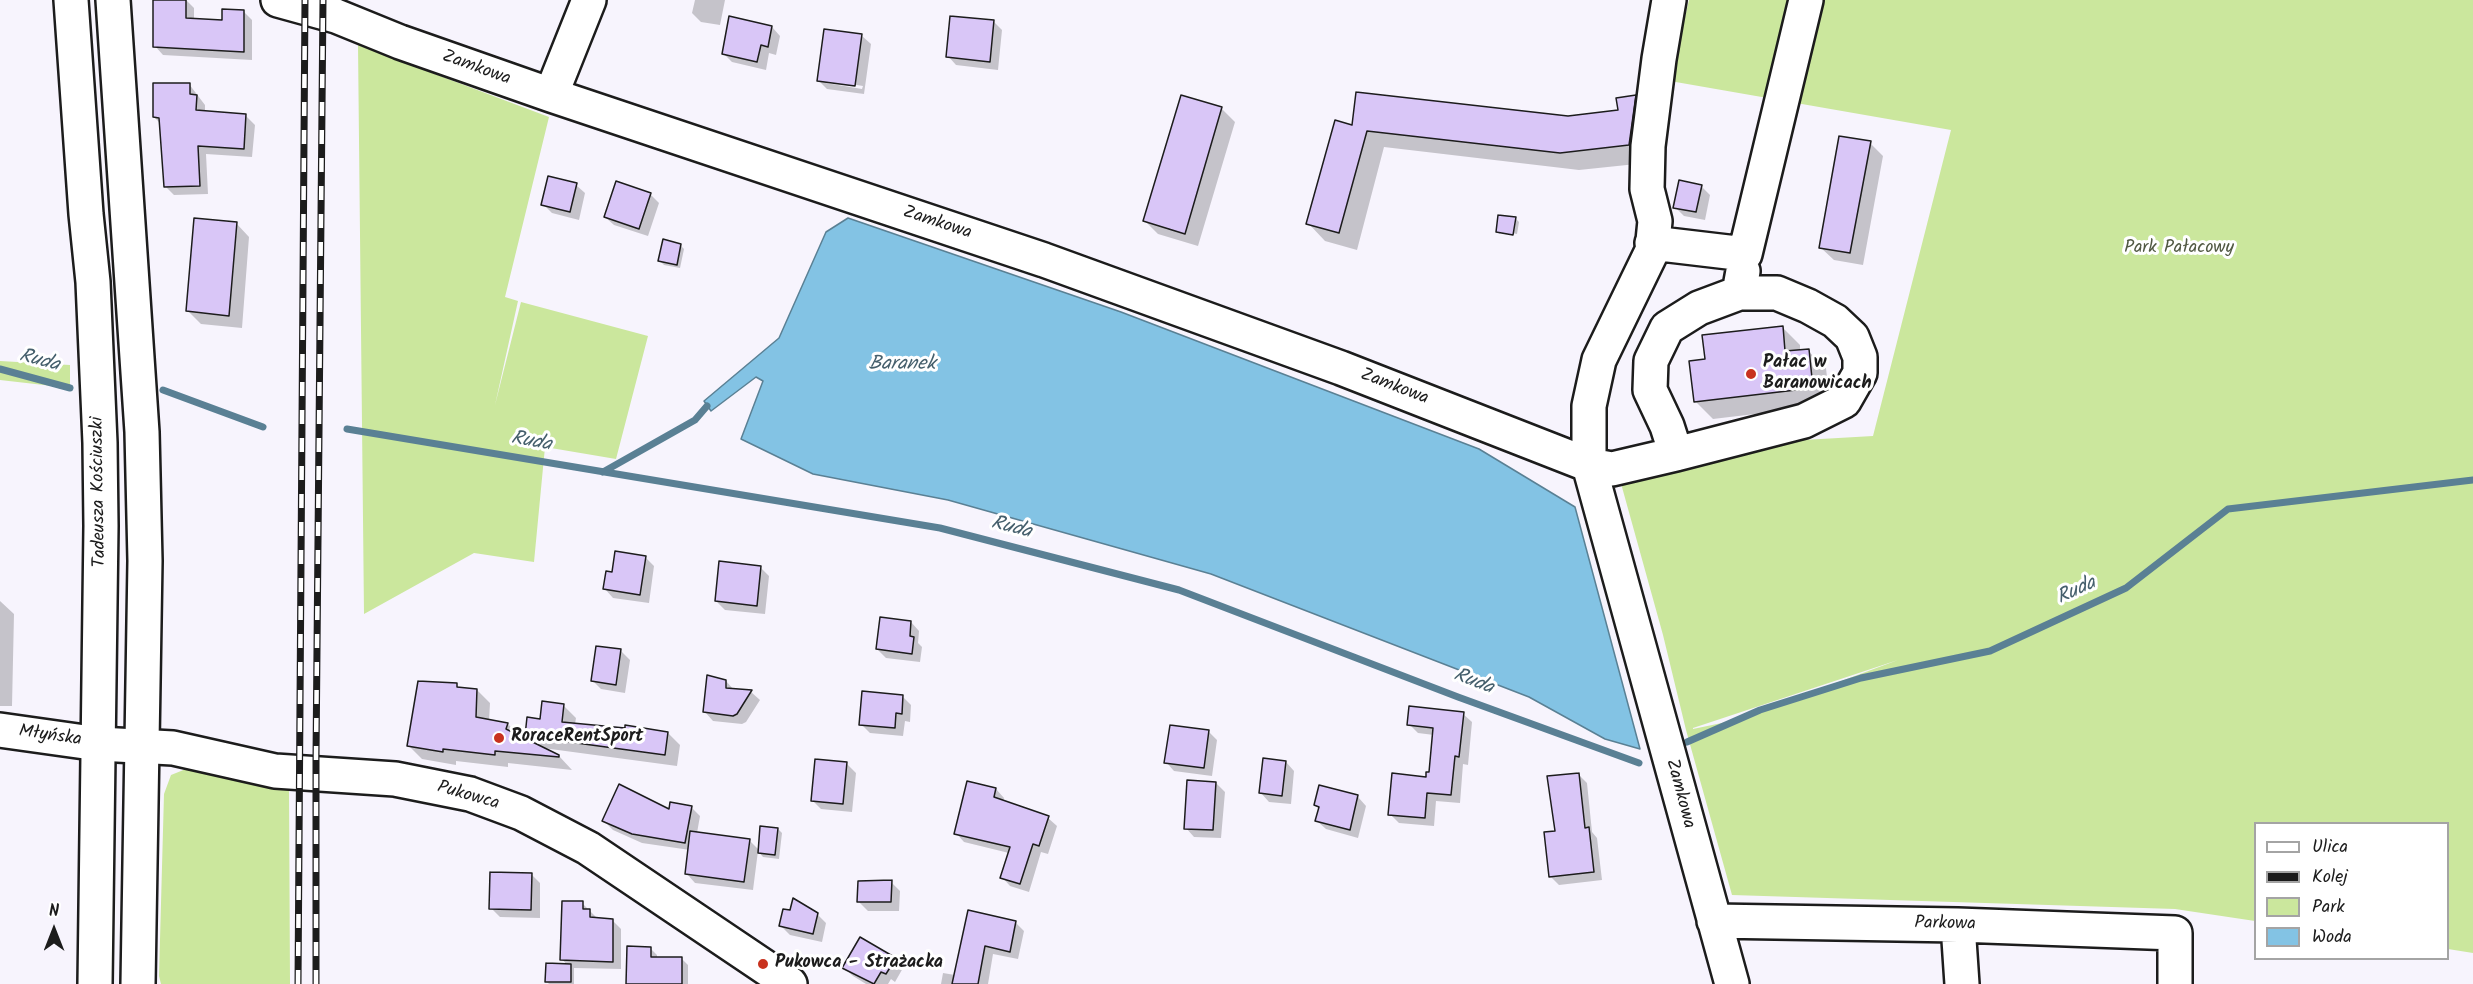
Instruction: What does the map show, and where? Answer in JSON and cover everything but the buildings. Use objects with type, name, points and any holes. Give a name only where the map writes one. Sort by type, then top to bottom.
[{"type":"street","name":"Tadeusza Kościuszki","points":[[71,0],[93,282],[100,443],[102,526],[95,984]]},
{"type":"street","points":[[113,0],[142,432],[145,561],[138,984]]},
{"type":"street","name":"Zamkowa","points":[[278,0],[336,16],[400,42],[551,95],[1044,260],[1341,368],[1589,465]]},
{"type":"street","points":[[551,95],[589,0]]},
{"type":"street","name":"Zamkowa","points":[[1669,0],[1648,147],[1647,189],[1654,221],[1652,251],[1599,360],[1589,406],[1589,465],[1732,984]]},
{"type":"street","points":[[1739,293],[1745,254],[1806,0]]},
{"type":"street","points":[[1652,243],[1745,254]]},
{"type":"street","points":[[1589,465],[1612,469],[1676,454],[1804,421],[1844,400],[1860,373],[1860,357],[1852,337],[1835,321],[1777,293],[1739,293],[1699,308],[1667,328],[1651,361],[1650,390],[1668,426],[1676,454]]},
{"type":"street","name":"Młyńska","points":[[0,730],[99,744]]},
{"type":"street","name":"Pukowca","points":[[99,744],[173,748],[275,771],[395,779],[471,794],[521,813],[588,848],[790,984]]},
{"type":"street","name":"Parkowa","points":[[1714,921],[1958,925],[2175,933],[2175,984]]},
{"type":"street","points":[[1958,925],[1962,984]]},
{"type":"green space","name":"Park Pałacowy","points":[[1689,0],[2473,0],[2473,953],[2449,949],[2449,822],[2254,822],[2254,921],[2175,909],[1732,895],[1612,451],[1873,436],[1951,130],[1670,81]],"holes":[[[1898,660],[1736,720],[1693,728]]]},
{"type":"green space","points":[[358,45],[549,117],[505,297],[518,301],[495,405],[521,302],[648,336],[616,459],[545,447],[534,562],[474,553],[364,614]]},
{"type":"green space","points":[[0,361],[70,365],[70,388],[0,380]]},
{"type":"green space","points":[[191,767],[289,785],[290,984],[161,984],[159,976],[164,794],[171,775]]},
{"type":"water","name":"Baranek","points":[[848,218],[1121,312],[1479,449],[1575,507],[1640,749],[1605,739],[1529,697],[1211,574],[948,500],[813,474],[741,439],[763,381],[756,377],[711,411],[704,401],[779,338],[826,232]]},
{"type":"waterway","name":"Ruda","points":[[0,369],[70,388]]},
{"type":"waterway","name":"Ruda","points":[[163,390],[263,427]]},
{"type":"waterway","points":[[603,472],[695,420],[707,406]]},
{"type":"waterway","name":"Ruda","points":[[347,429],[940,528],[1179,590],[1458,697],[1639,763]]},
{"type":"waterway","name":"Ruda","points":[[1687,742],[1760,710],[1861,678],[1990,651],[2126,588],[2228,509],[2473,480]]},
{"type":"railway","points":[[298,984],[305,0]]},
{"type":"railway","points":[[316,984],[323,0]]},
{"type":"place","name":"Pałac w Baranowicach","points":[[1751,374]]},
{"type":"place","name":"RoraceRentSport","points":[[499,738]]},
{"type":"place","name":"Pukowca - Strażacka","points":[[763,964]]}]
